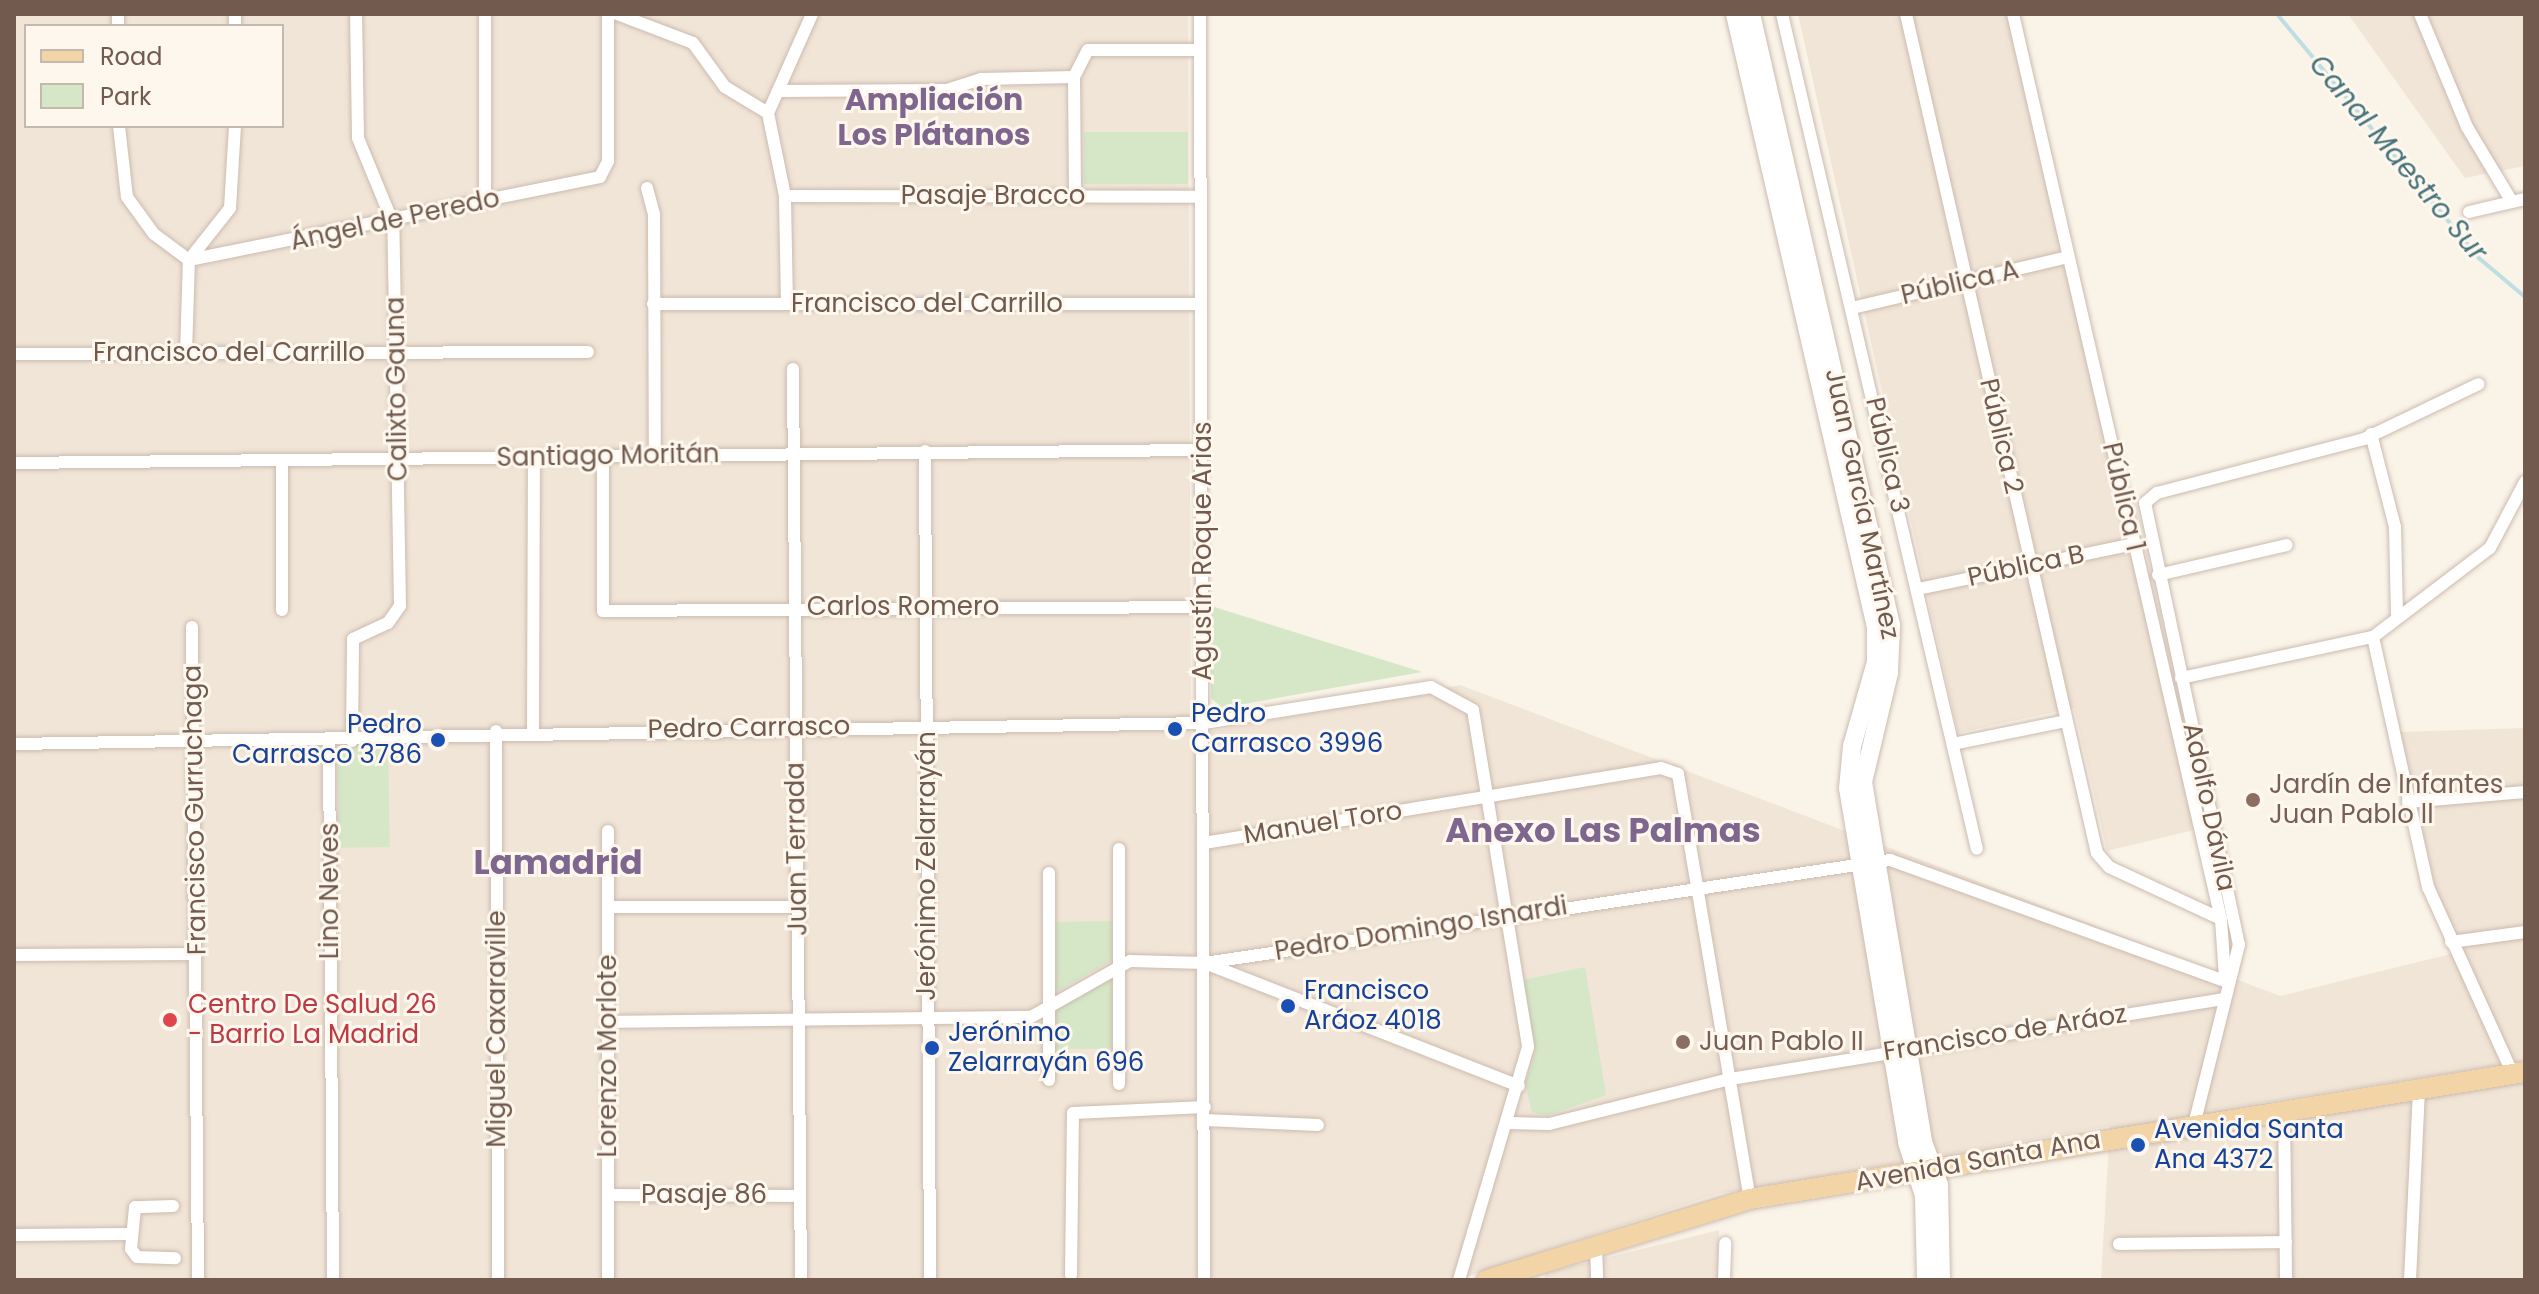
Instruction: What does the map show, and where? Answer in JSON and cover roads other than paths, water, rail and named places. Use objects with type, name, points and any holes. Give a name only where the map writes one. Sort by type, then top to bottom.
[{"type":"main road","name":"Juan García Martínez","points":[[1735,14],[1876,627],[1876,662],[1848,769],[1925,1170],[1941,1280]]},
{"type":"main road","name":"Juan García Martínez","points":[[1751,14],[1891,625],[1889,673],[1863,767],[1867,860]]},
{"type":"main road","name":"Avenida Santa Ana","points":[[1487,1280],[1750,1199],[2519,1073]]},
{"type":"main road","name":"Juan García Martínez","points":[[1925,1170],[1926,1280]]},
{"type":"street","name":"Calixto Gauna","points":[[352,741],[353,639],[388,623],[400,606],[398,353],[393,223],[358,138],[356,14]]},
{"type":"street","points":[[485,14],[485,202]]},
{"type":"street","name":"Ángel de Peredo","points":[[189,260],[393,223],[600,177],[608,161],[608,14]]},
{"type":"street","points":[[617,14],[693,43],[725,87],[768,113]]},
{"type":"street","points":[[787,304],[785,196],[768,113],[812,14]]},
{"type":"street","name":"Agustín Roque Arias","points":[[1200,14],[1204,1280]]},
{"type":"street","name":"Pública 3","points":[[1782,14],[1977,849]]},
{"type":"street","name":"Pública 2","points":[[1906,14],[2099,858],[2221,919]]},
{"type":"street","name":"Pública 1","points":[[2013,14],[2221,919],[2225,981]]},
{"type":"street","points":[[2420,14],[2467,127],[2519,201],[2469,212]]},
{"type":"street","points":[[1075,197],[1074,77],[1088,50],[1200,50]]},
{"type":"street","points":[[778,91],[879,94],[958,89],[981,79],[1074,77]]},
{"type":"street","points":[[119,128],[127,197],[154,234],[189,260]]},
{"type":"street","points":[[186,354],[189,260],[230,208],[235,128]]},
{"type":"street","points":[[647,188],[654,214],[655,455]]},
{"type":"street","name":"Pasaje Bracco","points":[[785,196],[1201,197]]},
{"type":"street","name":"Pública A","points":[[1852,308],[2068,257]]},
{"type":"street","name":"Francisco del Carrillo","points":[[653,304],[1201,304]]},
{"type":"street","name":"Francisco del Carrillo","points":[[14,354],[588,352]]},
{"type":"street","name":"Juan Terrada","points":[[793,369],[801,1280]]},
{"type":"street","points":[[2397,618],[2395,527],[2371,434],[2479,384]]},
{"type":"street","name":"Adolfo Dávila","points":[[2194,1125],[2225,981],[2239,945],[2144,507],[2157,493],[2267,469],[2371,434]]},
{"type":"street","name":"Santiago Moritán","points":[[14,463],[793,452],[1202,450]]},
{"type":"street","name":"Jerónimo Zelarrayán","points":[[925,451],[930,1280]]},
{"type":"street","name":"Carlos Romero","points":[[603,456],[603,611],[794,607],[1204,607]]},
{"type":"street","points":[[533,730],[534,457]]},
{"type":"street","points":[[282,460],[282,610]]},
{"type":"street","points":[[2181,678],[2373,637],[2490,548],[2525,482]]},
{"type":"street","name":"Pública B","points":[[1918,589],[2133,544]]},
{"type":"street","points":[[2158,575],[2287,545]]},
{"type":"street","name":"Francisco Gurruchaga","points":[[192,627],[198,1280]]},
{"type":"street","points":[[2373,637],[2428,887],[2451,942],[2519,1073]]},
{"type":"street","name":"Pedro Carrasco","points":[[14,744],[329,743],[533,730],[1204,723],[1415,684],[1473,710],[1489,796]]},
{"type":"street","points":[[1953,744],[2066,721]]},
{"type":"street","name":"Miguel Caxaraville","points":[[496,731],[498,1280]]},
{"type":"street","name":"Lino Neves","points":[[329,743],[333,1280]]},
{"type":"street","name":"Manuel Toro","points":[[1204,843],[1661,768],[1678,774],[1699,886]]},
{"type":"street","points":[[2408,802],[2525,792]]},
{"type":"street","points":[[1459,1280],[1463,1249],[1519,1086],[1528,1047],[1489,796]]},
{"type":"street","name":"Lorenzo Morlote","points":[[608,831],[608,1280]]},
{"type":"street","points":[[1119,849],[1119,1084]]},
{"type":"street","name":"Pedro Domingo Isnardi","points":[[1119,964],[1205,963],[1867,860],[2225,981]]},
{"type":"street","points":[[1049,873],[1049,1080]]},
{"type":"street","points":[[1699,886],[1750,1199]]},
{"type":"street","points":[[608,907],[797,907]]},
{"type":"street","points":[[2451,942],[2525,932]]},
{"type":"street","points":[[14,955],[196,954]]},
{"type":"street","points":[[1205,963],[1519,1086]]},
{"type":"street","points":[[608,1022],[1031,1017],[1119,964]]},
{"type":"street","name":"Francisco de Aráoz","points":[[1507,1123],[1549,1124],[1730,1079],[2222,999]]},
{"type":"street","points":[[2410,1280],[2419,1088]]},
{"type":"street","points":[[2284,1111],[2286,1280]]},
{"type":"street","points":[[1071,1275],[1073,1113],[1205,1114],[1318,1125]]},
{"type":"street","name":"Pasaje 86","points":[[608,1195],[800,1196]]},
{"type":"street","points":[[173,1206],[135,1207],[130,1234],[132,1255],[175,1258]]},
{"type":"street","points":[[14,1235],[130,1234]]},
{"type":"street","points":[[2119,1244],[2286,1242]]},
{"type":"street","points":[[1724,1280],[1725,1243]]},
{"type":"street","points":[[1596,1246],[1597,1279]]},
{"type":"waterway","name":"Canal Maestro Sur","points":[[2277,14],[2480,259],[2525,297]]},
{"type":"place","name":"Pedro Carrasco 3996","points":[[1175,729]]},
{"type":"place","name":"Pedro Carrasco 3786","points":[[438,740]]},
{"type":"place","name":"Jardín de Infantes Juan Pablo ll","points":[[2253,800]]},
{"type":"place","name":"Francisco Aráoz 4018","points":[[1288,1006]]},
{"type":"place","name":"Centro De Salud 26 - Barrio La Madrid","points":[[170,1020]]},
{"type":"place","name":"Juan Pablo II","points":[[1683,1042]]},
{"type":"place","name":"Jerónimo Zelarrayán 696","points":[[932,1048]]},
{"type":"place","name":"Avenida Santa Ana 4372","points":[[2138,1145]]},
{"type":"district","name":"Ampliación Los Plátanos","points":[[934,117]]},
{"type":"district","name":"Anexo Las Palmas","points":[[1603,831]]},
{"type":"district","name":"Lamadrid","points":[[558,863]]}]
